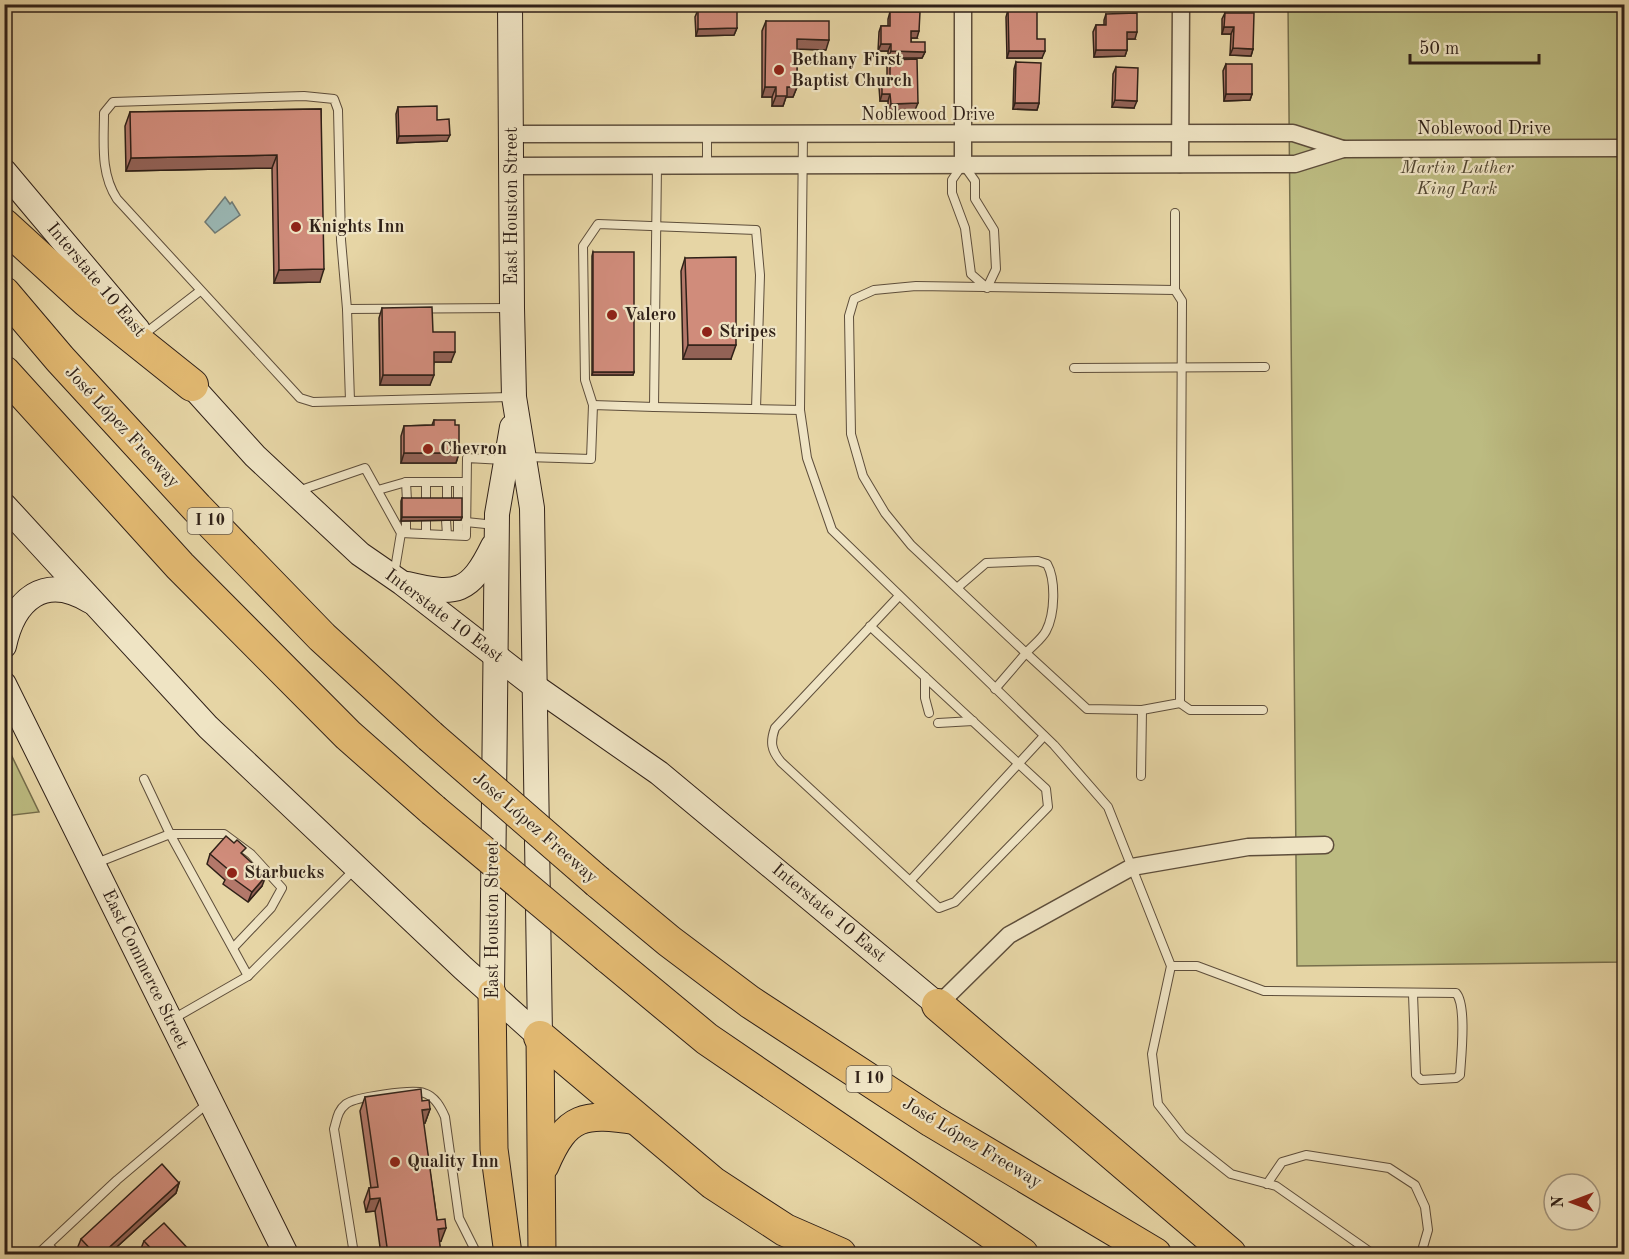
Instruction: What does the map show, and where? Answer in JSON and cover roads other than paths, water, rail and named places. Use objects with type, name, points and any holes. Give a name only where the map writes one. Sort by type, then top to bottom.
[{"type":"highway","points":[[4,225],[87,301],[192,385]]},
{"type":"highway","name":"José López Freeway","points":[[4,293],[60,359],[205,517],[322,637],[430,736],[598,882],[669,941],[750,1002],[932,1120],[1155,1254]]},
{"type":"highway","points":[[4,372],[180,566],[348,735],[433,810],[707,1039],[1022,1254]]},
{"type":"highway","points":[[938,1005],[1230,1254]]},
{"type":"highway","points":[[540,1037],[713,1183],[785,1230],[840,1254]]},
{"type":"main road","name":"East Houston Street","points":[[508,1254],[494,1149],[492,993],[497,532],[515,459],[510,4]]},
{"type":"main road","name":"Interstate 10 East","points":[[4,171],[142,335],[192,385],[255,456],[360,554],[398,580],[537,688],[659,772],[938,1005]]},
{"type":"main road","name":"East Houston Street","points":[[515,459],[532,507],[537,688],[542,1254]]},
{"type":"main road","points":[[4,505],[208,727],[540,1037]]},
{"type":"main road","points":[[398,580],[438,590],[457,589],[468,584],[480,572],[497,532]]},
{"type":"main road","points":[[4,646],[8,628],[16,613],[27,598],[41,591],[74,591],[97,605]]},
{"type":"main road","name":"East Commerce Street","points":[[4,684],[286,1254]]},
{"type":"main road","points":[[543,1170],[554,1144],[564,1131],[579,1120],[594,1116],[637,1121]]},
{"type":"street","points":[[963,4],[963,164]]},
{"type":"street","points":[[1180,164],[1181,4]]},
{"type":"street","name":"Noblewood Drive","points":[[512,134],[1293,133],[1343,149]]},
{"type":"street","name":"Noblewood Drive","points":[[512,165],[1295,164],[1343,149],[1624,148]]},
{"type":"street","points":[[938,1005],[1009,935],[1132,867],[1248,848],[1325,846]]},
{"type":"lane","points":[[350,400],[347,309],[340,240],[338,110],[334,99],[323,96],[113,102],[104,113],[104,159],[108,185],[117,199],[300,398],[314,402],[350,400],[515,402]]},
{"type":"lane","points":[[707,134],[707,165]]},
{"type":"lane","points":[[803,134],[800,410],[807,458],[832,530],[1044,736],[1108,807],[1171,966],[1152,1054],[1158,1104],[1183,1136],[1231,1174],[1276,1186],[1374,1254]]},
{"type":"lane","points":[[963,164],[975,181],[975,199],[994,230],[996,269],[987,288],[971,274],[964,228],[952,193],[952,180],[963,164]]},
{"type":"lane","points":[[654,407],[657,165]]},
{"type":"lane","points":[[1175,213],[1175,290],[1182,301],[1183,367],[1180,703]]},
{"type":"lane","points":[[458,501],[467,458],[591,459],[593,405],[585,380],[583,246],[598,224],[756,230],[760,275],[756,409]]},
{"type":"lane","points":[[1175,290],[916,286],[874,290],[854,299],[849,316],[851,434],[862,476],[885,513],[905,537],[1087,709],[1142,710],[1180,703],[1190,710],[1263,710]]},
{"type":"lane","points":[[142,335],[200,291]]},
{"type":"lane","points":[[347,309],[512,308]]},
{"type":"lane","points":[[1074,368],[1265,367]]},
{"type":"lane","points":[[593,405],[800,410]]},
{"type":"lane","points":[[295,492],[365,468],[404,533]]},
{"type":"lane","points":[[378,490],[406,482],[462,482]]},
{"type":"lane","points":[[406,482],[407,501]]},
{"type":"lane","points":[[426,482],[426,501]]},
{"type":"lane","points":[[447,482],[447,501]]},
{"type":"lane","points":[[404,533],[466,536],[462,521],[462,482]]},
{"type":"lane","points":[[398,580],[406,520]]},
{"type":"lane","points":[[426,520],[426,534]]},
{"type":"lane","points":[[446,520],[447,535]]},
{"type":"lane","points":[[462,521],[497,532]]},
{"type":"lane","points":[[957,588],[986,563],[1038,561],[1047,564],[1052,572],[1052,606],[1046,631],[995,689]]},
{"type":"lane","points":[[870,626],[1046,789],[1048,807],[955,902],[939,908],[781,762],[772,750],[772,737],[776,728],[870,626],[899,596]]},
{"type":"lane","points":[[926,677],[925,698],[929,713]]},
{"type":"lane","points":[[1141,776],[1142,710]]},
{"type":"lane","points":[[938,723],[973,721]]},
{"type":"lane","points":[[910,881],[1044,736]]},
{"type":"lane","points":[[144,779],[170,834],[248,976]]},
{"type":"lane","points":[[94,865],[170,834],[224,834],[239,843],[282,888],[271,908],[233,948]]},
{"type":"lane","points":[[170,1021],[248,976],[357,868]]},
{"type":"lane","points":[[1171,966],[1197,966],[1264,991],[1456,993],[1459,997],[1460,1075],[1451,1079],[1421,1080],[1416,1075],[1413,994]]},
{"type":"lane","points":[[354,1254],[334,1129],[339,1112],[347,1102],[393,1093],[424,1093],[438,1103],[446,1117],[459,1218],[477,1254]]},
{"type":"lane","points":[[38,1254],[210,1100]]},
{"type":"lane","points":[[1267,1184],[1282,1162],[1306,1155],[1389,1168],[1415,1185],[1425,1207],[1428,1230],[1421,1254]]},
{"type":"lane","points":[[48,1245],[57,1254]]},
{"type":"water","points":[[225,197],[230,204],[232,202],[240,215],[215,233],[205,222]]},
{"type":"place","name":"Bethany First Baptist Church","points":[[779,70]]},
{"type":"place","name":"Knights Inn","points":[[296,227]]},
{"type":"place","name":"Valero","points":[[612,315]]},
{"type":"place","name":"Stripes","points":[[707,332]]},
{"type":"place","name":"Chevron","points":[[428,449]]},
{"type":"place","name":"Starbucks","points":[[232,873]]},
{"type":"place","name":"Quality Inn","points":[[395,1162]]},
{"type":"park label","name":"Martin Luther King Park","points":[[1457,178]]}]
